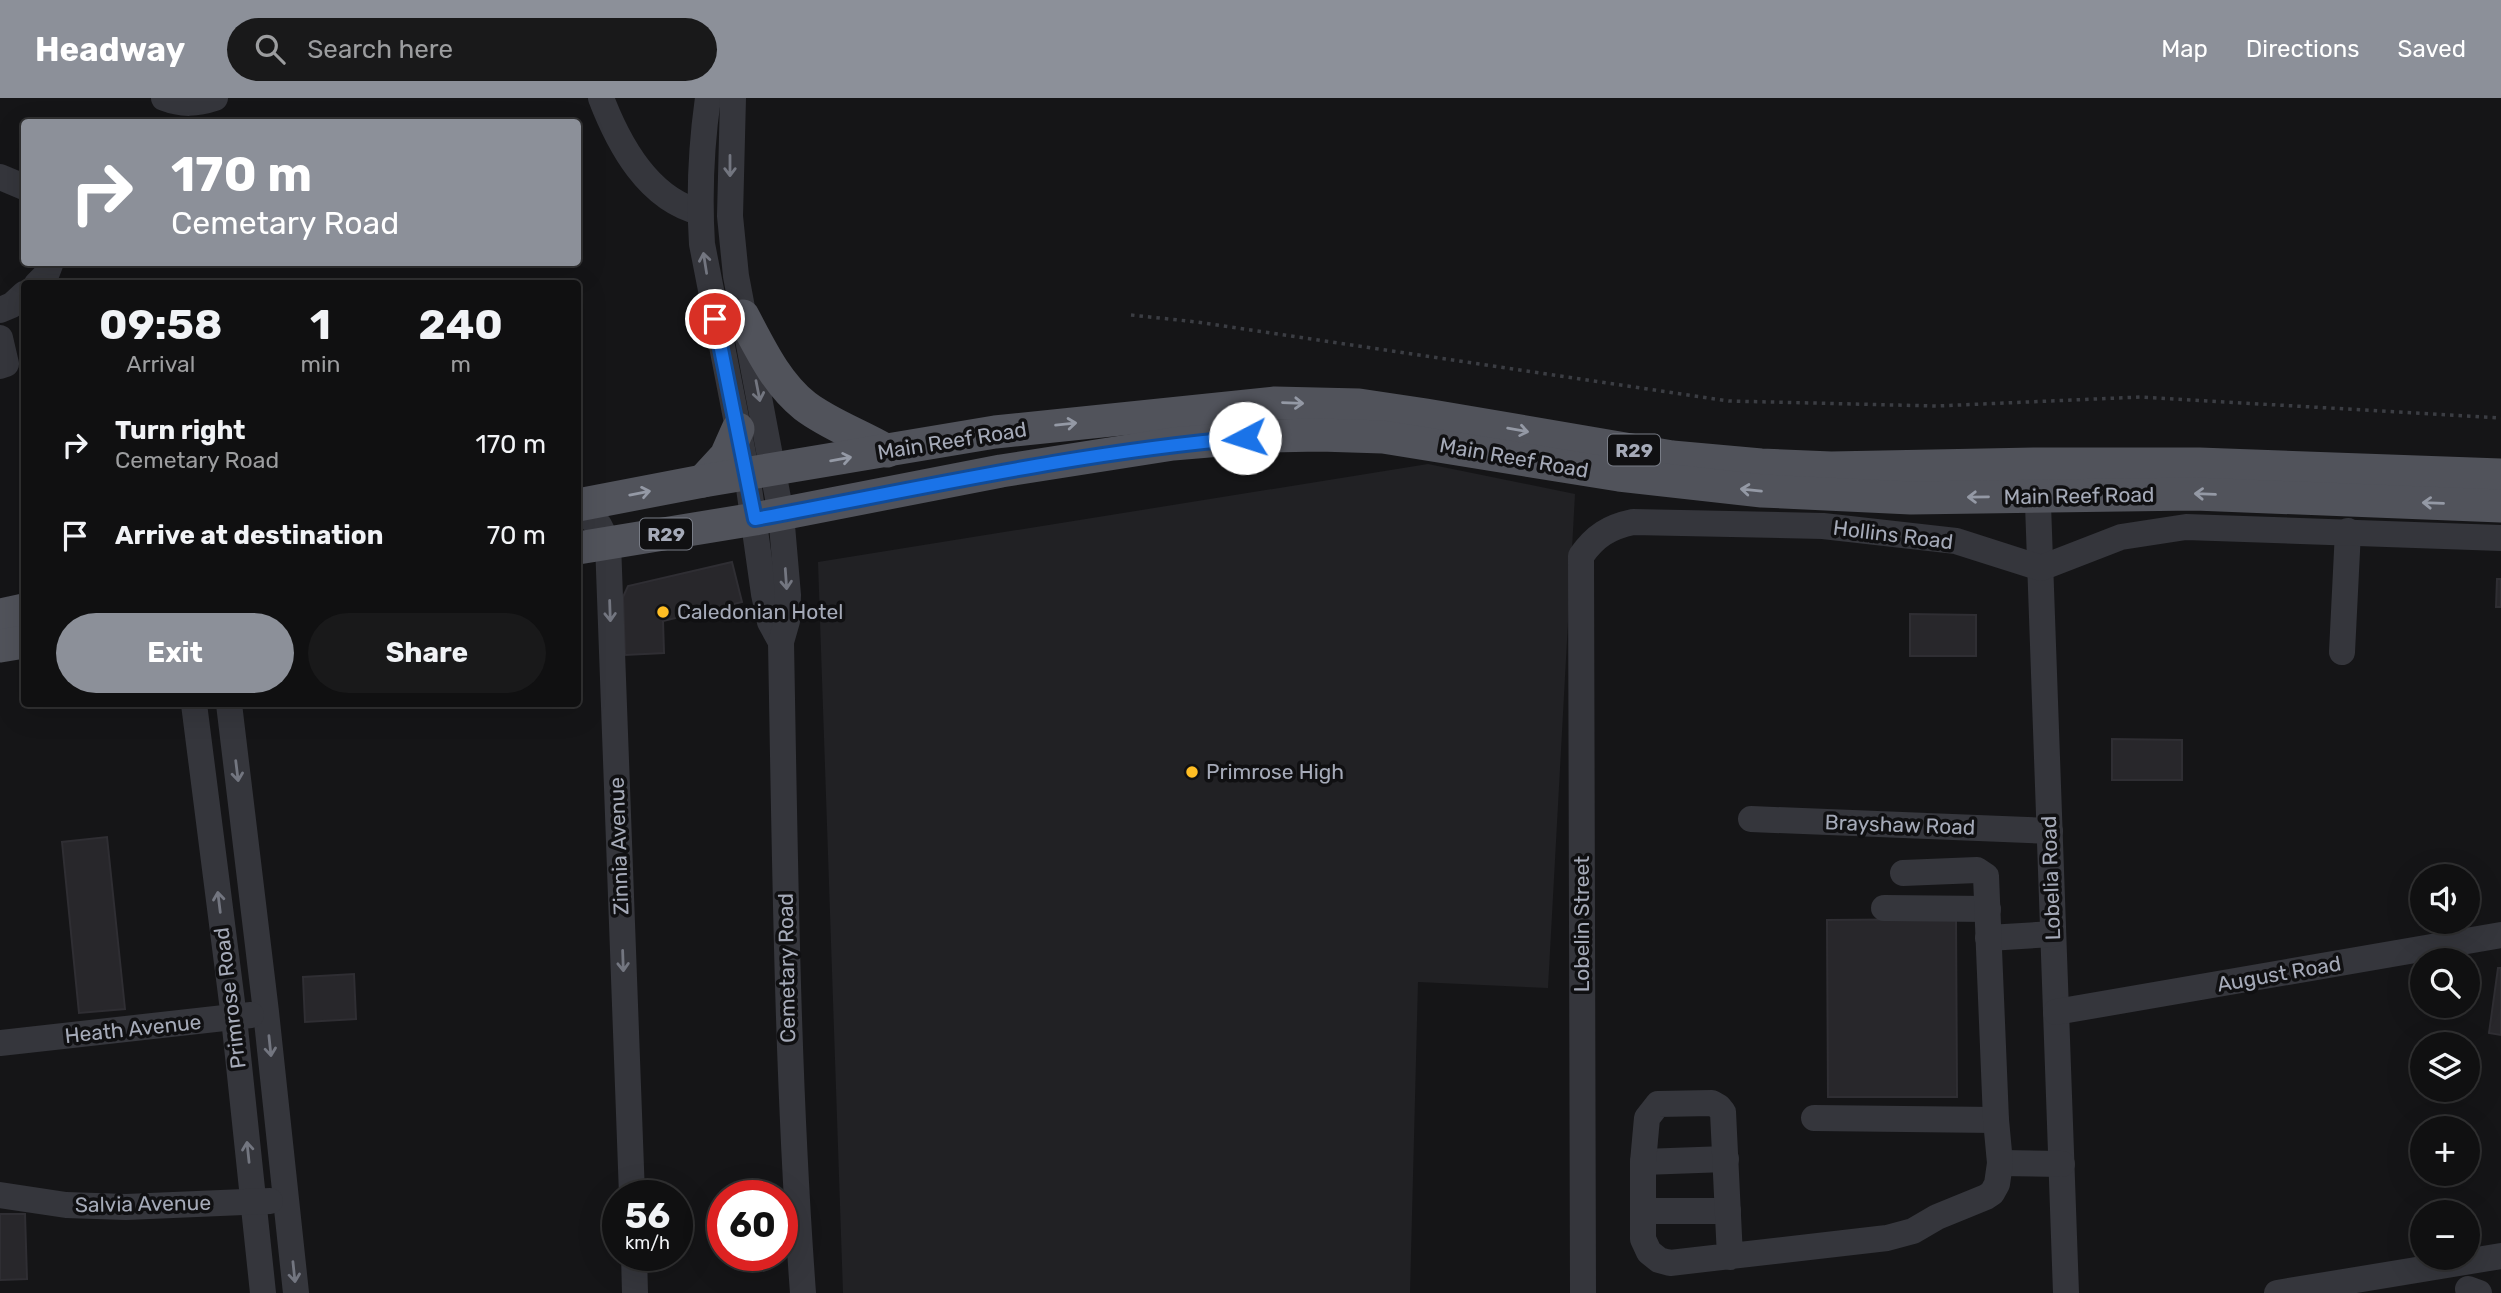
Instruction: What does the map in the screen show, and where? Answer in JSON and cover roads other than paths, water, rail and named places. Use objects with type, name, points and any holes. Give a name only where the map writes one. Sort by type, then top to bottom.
[{"type":"main road","points":[[743,316],[785,386],[805,405],[887,451]]},
{"type":"main road","name":"Main Reef Road","points":[[581,506],[703,481],[995,432],[1275,403],[1359,405],[1672,457],[1761,465],[1872,468],[2199,464],[2501,475]]},
{"type":"main road","points":[[703,481],[726,456],[738,429]]},
{"type":"main road","name":"Main Reef Road","points":[[593,545],[768,517],[960,480],[1173,444],[1268,436],[1382,437],[1619,475],[1762,491],[1911,498],[2195,494],[2501,506]]},
{"type":"main road","points":[[954,439],[960,480]]},
{"type":"main road","points":[[0,615],[21,611]]},
{"type":"main road","points":[[0,646],[21,642]]},
{"type":"street","points":[[164,98],[179,104],[215,98]]},
{"type":"street","points":[[601,98],[614,127],[647,179],[672,202],[685,209],[700,212]]},
{"type":"street","name":"Cemetary Road","points":[[708,98],[702,144],[700,212],[708,281],[738,429],[761,472]]},
{"type":"street","name":"Cemetary Road","points":[[733,98],[730,216],[768,517],[768,613],[774,633],[781,642],[788,1027],[793,1157],[803,1293]]},
{"type":"street","points":[[0,177],[21,186]]},
{"type":"street","points":[[0,310],[12,305],[21,297]]},
{"type":"street","points":[[0,338],[10,364]]},
{"type":"street","name":"Lobelia Road","points":[[2037,464],[2066,1293]]},
{"type":"street","points":[[581,510],[599,525],[593,545]]},
{"type":"street","name":"Hollins Road","points":[[1581,556],[1591,542],[1615,526],[1657,521],[1823,526],[1956,541],[2041,568]]},
{"type":"street","points":[[2041,568],[2121,537],[2186,527],[2501,538]]},
{"type":"street","points":[[2342,652],[2348,531]]},
{"type":"street","name":"Zinnia Avenue","points":[[593,545],[631,1180]]},
{"type":"street","name":"Lobelin Street","points":[[1581,556],[1583,1293]]},
{"type":"street","name":"Primrose Road","points":[[194,707],[233,1018],[263,1293]]},
{"type":"street","name":"Primrose Road","points":[[229,707],[296,1293]]},
{"type":"street","name":"Brayshaw Road","points":[[1751,819],[2050,831]]},
{"type":"street","points":[[1730,1257],[1726,1122],[1719,1107],[1712,1103],[1658,1104],[1647,1118],[1643,1161],[1643,1239],[1649,1252],[1659,1260],[1670,1263],[1730,1257],[1887,1238],[1913,1231],[1937,1217],[1992,1193],[1997,1184],[2000,1163],[1987,881],[1982,872],[1948,870],[1903,873]]},
{"type":"street","points":[[1884,908],[1988,909]]},
{"type":"street","points":[[1988,938],[2053,933]]},
{"type":"street","name":"August Road","points":[[2056,1012],[2501,935]]},
{"type":"street","name":"Heath Avenue","points":[[0,1043],[233,1018],[266,1012]]},
{"type":"street","points":[[1814,1118],[1996,1120]]},
{"type":"street","points":[[1643,1161],[1726,1159]]},
{"type":"street","points":[[2000,1163],[2062,1164]]},
{"type":"street","name":"Salvia Avenue","points":[[0,1195],[66,1205],[125,1207],[286,1200]]},
{"type":"street","points":[[1643,1211],[1728,1211]]},
{"type":"street","points":[[2277,1293],[2501,1256]]},
{"type":"street","points":[[634,1271],[635,1293]]},
{"type":"place","name":"Caledonian Hotel","points":[[663,612]]},
{"type":"place","name":"Primrose High","points":[[1192,772]]}]
